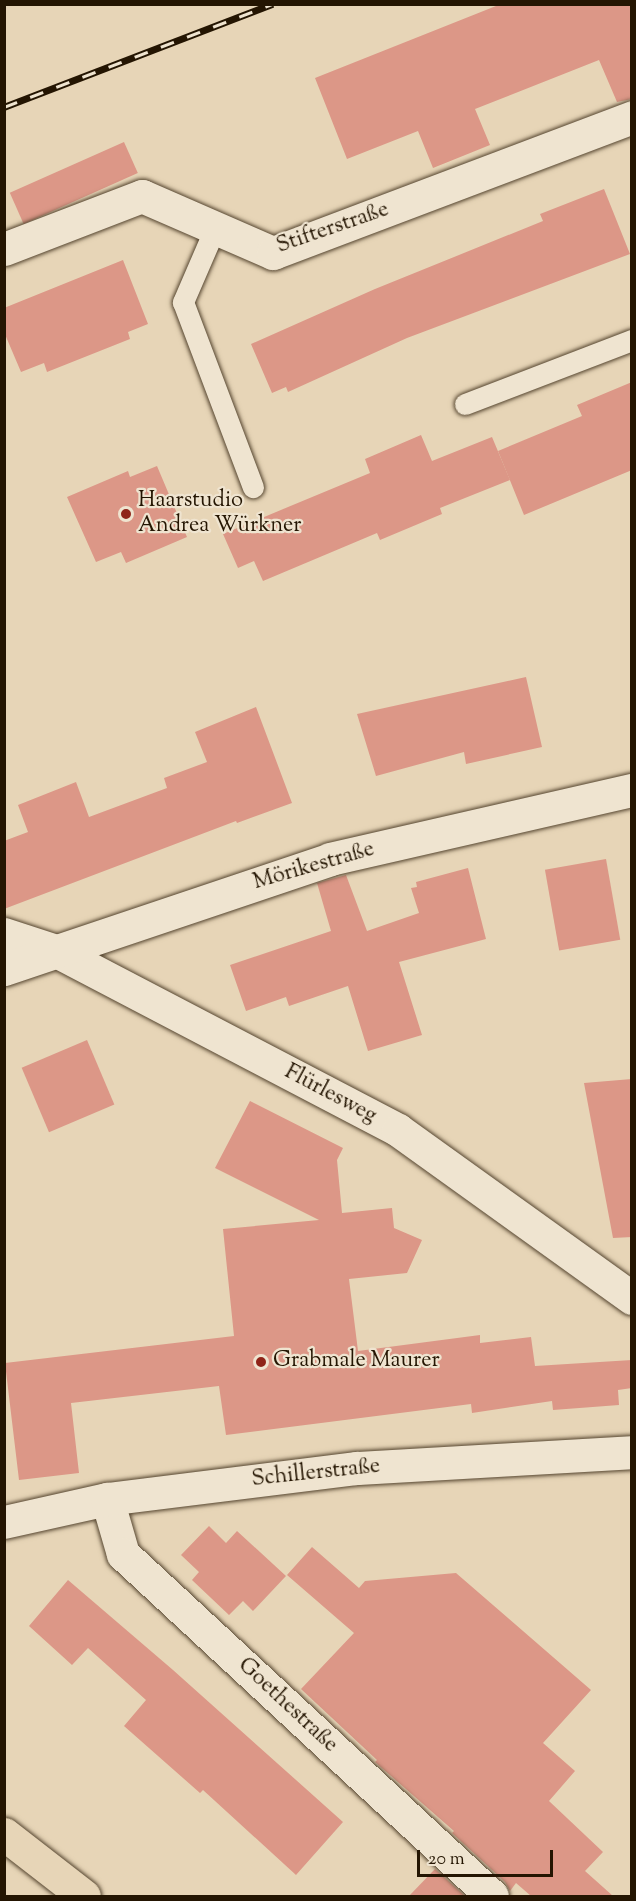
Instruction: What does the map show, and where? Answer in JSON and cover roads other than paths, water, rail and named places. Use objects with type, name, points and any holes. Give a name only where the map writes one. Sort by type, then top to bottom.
[{"type":"main road","points":[[4,1834],[84,1896]]},
{"type":"street","name":"Stifterstraße","points":[[4,249],[142,196],[273,253],[632,117]]},
{"type":"street","name":"Mörikestraße","points":[[4,969],[330,859],[632,790]]},
{"type":"street","name":"Flürlesweg","points":[[4,934],[56,951],[398,1130],[632,1298]]},
{"type":"street","name":"Schillerstraße","points":[[4,1522],[107,1499],[357,1468],[632,1452]]},
{"type":"street","name":"Goethestraße","points":[[107,1499],[123,1554],[492,1896]]},
{"type":"lane","points":[[215,228],[183,302],[253,487]]},
{"type":"lane","points":[[465,405],[632,340]]},
{"type":"railway","points":[[4,107],[273,4]]},
{"type":"place","name":"Haarstudio Andrea Würkner","points":[[126,514]]},
{"type":"place","name":"Grabmale Maurer","points":[[261,1362]]}]
